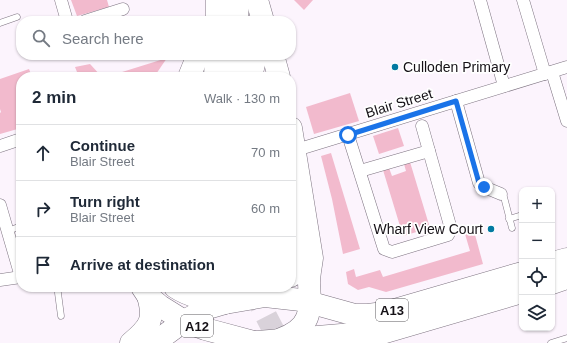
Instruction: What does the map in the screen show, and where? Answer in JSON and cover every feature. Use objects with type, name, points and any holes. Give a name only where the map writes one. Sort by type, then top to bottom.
[{"type":"highway","points":[[220,9],[230,16]]},
{"type":"highway","points":[[191,72],[196,60]]},
{"type":"highway","points":[[216,60],[216,72]]},
{"type":"highway","points":[[234,72],[235,60]]},
{"type":"highway","points":[[252,72],[255,60]]},
{"type":"highway","points":[[274,60],[278,72]]},
{"type":"highway","points":[[276,340],[298,331],[304,324],[309,311],[310,303],[309,278],[312,258],[296,159]]},
{"type":"highway","points":[[312,258],[322,277],[326,297],[335,310]]},
{"type":"highway","points":[[555,262],[567,259]]},
{"type":"highway","name":"A13","points":[[153,343],[184,321],[208,308],[273,292],[285,298],[355,315],[368,315],[384,312],[519,274]]},
{"type":"highway","points":[[555,282],[567,278]]},
{"type":"highway","name":"A12","points":[[131,343],[141,335],[149,325],[152,309],[145,292]]},
{"type":"highway","name":"A12","points":[[146,292],[160,306],[184,321],[249,342]]},
{"type":"highway","points":[[184,292],[205,300],[225,303]]},
{"type":"highway","name":"A13","points":[[249,342],[322,338],[365,333],[376,338],[519,293]]},
{"type":"street","points":[[61,0],[66,16]]},
{"type":"street","points":[[480,0],[504,86]]},
{"type":"street","points":[[523,0],[548,73],[567,121]]},
{"type":"street","points":[[101,16],[123,9]]},
{"type":"street","name":"Blair Street","points":[[306,147],[567,67]]},
{"type":"street","points":[[456,101],[479,183],[484,187],[501,194]]},
{"type":"street","points":[[346,135],[360,171],[384,249],[392,252],[448,235],[451,229],[422,126]]},
{"type":"street","points":[[0,146],[16,141]]},
{"type":"street","points":[[360,171],[429,151]]},
{"type":"street","points":[[0,205],[16,259]]},
{"type":"street","points":[[0,280],[16,278]]},
{"type":"lane","points":[[0,23],[16,17]]},
{"type":"lane","points":[[501,194],[504,196],[512,228]]},
{"type":"lane","points":[[509,219],[519,216]]},
{"type":"lane","points":[[8,231],[16,228]]},
{"type":"lane","points":[[58,293],[61,316]]},
{"type":"lane","points":[[551,343],[567,338]]},
{"type":"shaded area","points":[[71,0],[107,0],[109,7],[77,16]]},
{"type":"shaded area","points":[[294,0],[313,0],[304,10]]},
{"type":"shaded area","points":[[161,60],[166,60],[157,72],[122,72]]},
{"type":"shaded area","points":[[90,64],[97,72],[77,72],[75,67]]},
{"type":"shaded area","points":[[29,69],[30,72],[20,72]]},
{"type":"shaded area","points":[[16,73],[16,129],[0,134],[1,112],[0,79]]},
{"type":"shaded area","points":[[350,93],[359,121],[314,134],[306,107]]},
{"type":"shaded area","points":[[398,128],[404,146],[379,154],[373,136]]},
{"type":"shaded area","points":[[331,153],[360,249],[343,254],[332,199],[321,156]]},
{"type":"shaded area","points":[[410,162],[430,228],[403,236],[383,170],[389,168],[392,176],[406,171],[404,164]]},
{"type":"shaded area","points":[[474,231],[483,264],[386,292],[369,287],[358,290],[348,284],[346,272],[354,269],[356,277],[380,270],[383,277],[470,251],[465,234]]},
{"type":"tunnel","points":[[254,292],[280,343]]},
{"type":"place","name":"Culloden Primary","points":[[395,67]]},
{"type":"place","name":"Wharf View Court","points":[[491,229]]},
{"type":"route","points":[[348,135],[456,101],[479,183],[484,187]]}]
